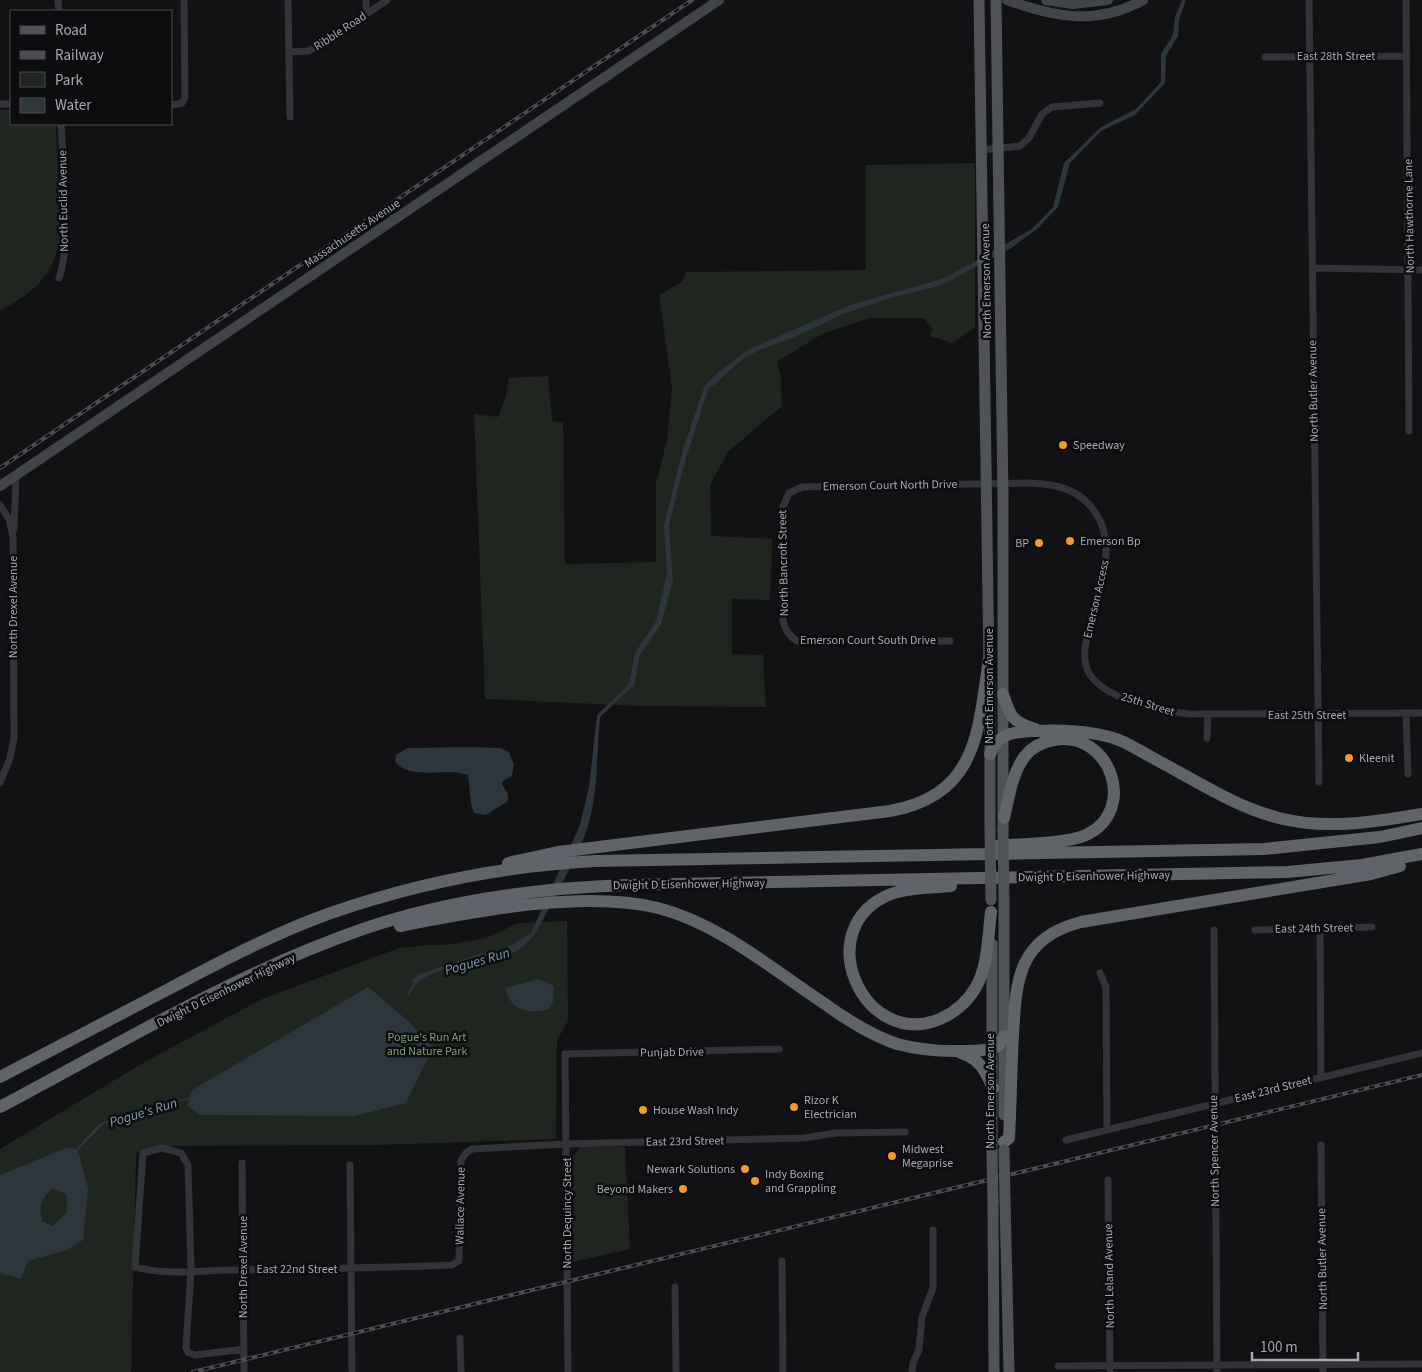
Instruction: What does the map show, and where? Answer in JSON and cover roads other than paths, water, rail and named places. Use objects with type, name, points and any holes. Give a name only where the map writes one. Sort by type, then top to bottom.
[{"type":"highway","points":[[547,859],[603,847],[890,811],[926,799],[952,778],[972,750],[979,728],[989,659]]},
{"type":"highway","points":[[1003,694],[1009,711],[1016,721],[1042,731]]},
{"type":"highway","points":[[990,754],[997,741],[1014,732],[1085,732],[1118,740],[1244,806],[1286,820],[1315,824],[1346,824],[1422,814]]},
{"type":"highway","points":[[895,856],[1071,839],[1086,835],[1103,823],[1111,809],[1115,790],[1110,768],[1097,751],[1080,742],[1056,740],[1040,745],[1028,753],[1019,766],[1004,818]]},
{"type":"highway","name":"Dwight D Eisenhower Highway","points":[[0,1077],[230,956],[272,937],[341,910],[519,860],[895,856],[1264,849],[1380,837],[1422,828]]},
{"type":"highway","name":"Dwight D Eisenhower Highway","points":[[0,1107],[237,981],[322,945],[416,914],[466,902],[531,892],[582,887],[1287,872],[1362,864],[1422,854]]},
{"type":"highway","points":[[1004,1146],[1009,1138],[1016,984],[1029,956],[1040,943],[1054,932],[1081,922],[1371,874],[1422,860]]},
{"type":"highway","points":[[991,906],[978,984],[966,1002],[947,1016],[924,1023],[896,1020],[873,1006],[855,984],[849,961],[851,937],[862,915],[876,902],[892,894],[904,891],[1034,877]]},
{"type":"highway","points":[[322,945],[449,916],[525,906],[610,902],[640,905],[686,918],[732,941],[869,1032],[912,1048],[957,1051],[993,1048],[1000,1044],[1004,1036]]},
{"type":"highway","points":[[957,1051],[978,1061],[986,1071],[993,1088]]},
{"type":"main road","name":"Massachusetts Avenue","points":[[0,486],[718,0]]},
{"type":"main road","name":"North Emerson Avenue","points":[[979,0],[983,278],[994,484],[1004,736],[1004,1146],[1009,1372]]},
{"type":"main road","name":"North Emerson Avenue","points":[[994,1372],[989,659],[1000,268],[996,0]]},
{"type":"main road","points":[[1006,0],[1047,14],[1075,17],[1110,13],[1143,0]]},
{"type":"main road","points":[[1046,0],[1072,4],[1108,0]]},
{"type":"street","points":[[172,105],[184,101],[184,0]]},
{"type":"street","points":[[288,0],[290,117]]},
{"type":"street","points":[[366,0],[366,14]]},
{"type":"street","name":"Ribble Road","points":[[289,52],[314,48],[387,0]]},
{"type":"street","name":"North Butler Avenue","points":[[1309,0],[1319,782]]},
{"type":"street","name":"North Hawthorne Lane","points":[[1406,0],[1409,431]]},
{"type":"street","name":"East 28th Street","points":[[1265,57],[1310,55],[1407,56]]},
{"type":"street","points":[[981,150],[1014,148],[1022,144],[1029,138],[1042,114],[1052,107],[1100,103]]},
{"type":"street","name":"North Euclid Avenue","points":[[59,278],[64,257],[65,231],[61,125]]},
{"type":"street","points":[[1312,268],[1409,268],[1422,270]]},
{"type":"street","points":[[13,537],[16,476]]},
{"type":"street","name":"Emerson Court North Drive","points":[[788,493],[802,487],[994,484]]},
{"type":"street","name":"Emerson Access","points":[[994,484],[1042,484],[1066,488],[1084,499],[1100,519],[1105,535],[1106,558],[1084,650],[1087,668],[1092,678]]},
{"type":"street","name":"North Bancroft Street","points":[[788,493],[782,509],[783,620],[788,634]]},
{"type":"street","name":"North Drexel Avenue","points":[[0,505],[8,519],[13,537],[14,713],[14,737],[10,758],[0,783]]},
{"type":"street","name":"Emerson Court South Drive","points":[[788,634],[800,642],[950,641]]},
{"type":"street","name":"25th Street","points":[[1092,678],[1105,690],[1150,707],[1172,713],[1208,715]]},
{"type":"street","name":"East 25th Street","points":[[1208,715],[1422,713]]},
{"type":"street","points":[[1406,714],[1408,774]]},
{"type":"street","points":[[1207,738],[1208,715]]},
{"type":"street","name":"East 24th Street","points":[[1256,930],[1372,927]]},
{"type":"street","points":[[1320,928],[1321,1078]]},
{"type":"street","name":"North Spencer Avenue","points":[[1214,930],[1217,1369]]},
{"type":"street","points":[[1100,973],[1106,987],[1106,1130]]},
{"type":"street","name":"Punjab Drive","points":[[566,1054],[779,1049]]},
{"type":"street","name":"East 23rd Street","points":[[1066,1140],[1422,1053]]},
{"type":"street","name":"North Dequincy Street","points":[[566,1054],[568,1372]]},
{"type":"street","name":"East 23rd Street","points":[[466,1152],[482,1148],[566,1144],[804,1138],[836,1133],[905,1132]]},
{"type":"street","name":"North Butler Avenue","points":[[1321,1145],[1323,1368]]},
{"type":"street","name":"East 22nd Street","points":[[190,1270],[188,1165],[181,1153],[162,1148],[143,1154],[140,1166],[135,1267],[154,1272],[351,1269],[452,1265],[459,1261]]},
{"type":"street","name":"Wallace Avenue","points":[[459,1261],[460,1170],[461,1160],[466,1152]]},
{"type":"street","name":"North Drexel Avenue","points":[[242,1163],[244,1372]]},
{"type":"street","points":[[350,1165],[352,1372]]},
{"type":"street","name":"North Leland Avenue","points":[[1108,1180],[1110,1369]]},
{"type":"street","points":[[912,1372],[913,1363],[920,1350],[922,1317],[933,1288],[933,1230]]},
{"type":"street","points":[[782,1262],[783,1372]]},
{"type":"street","points":[[190,1270],[186,1348],[189,1354],[196,1356],[244,1349]]},
{"type":"street","points":[[675,1287],[676,1372]]},
{"type":"street","points":[[460,1338],[461,1372]]},
{"type":"street","points":[[1058,1366],[1110,1369],[1217,1369],[1323,1368],[1422,1364]]},
{"type":"water","points":[[1182,0],[1186,0],[1179,20],[1178,36],[1166,56],[1165,83],[1135,115],[1101,131],[1070,163],[1058,207],[1037,229],[1011,248],[942,285],[894,297],[843,314],[797,336],[745,357],[708,390],[683,468],[669,526],[673,581],[661,624],[640,655],[634,685],[600,717],[595,793],[589,823],[573,862],[536,932],[526,944],[511,954],[499,958],[448,968],[425,977],[415,985],[411,982],[417,975],[479,954],[502,951],[531,933],[580,825],[589,787],[597,715],[629,684],[635,653],[656,621],[667,573],[664,526],[683,449],[705,385],[748,350],[850,305],[945,278],[1032,229],[1053,207],[1064,163],[1101,127],[1136,109],[1161,82],[1161,54],[1173,35],[1175,17]]},
{"type":"water","points":[[407,748],[500,748],[509,752],[514,765],[512,776],[503,781],[502,784],[508,794],[508,801],[486,815],[474,813],[471,804],[468,775],[450,772],[410,771],[402,768],[395,762],[396,755]]},
{"type":"water","points":[[539,979],[554,986],[553,1002],[549,1009],[528,1011],[521,1009],[511,1002],[505,988]]},
{"type":"water","name":"Pogue's Run","points":[[368,987],[407,1020],[433,1047],[406,1103],[355,1116],[200,1115],[187,1105],[189,1099],[104,1124],[78,1150],[88,1189],[83,1240],[67,1250],[28,1261],[21,1279],[0,1273],[0,1175],[66,1148],[76,1149],[103,1122],[190,1097],[192,1090]],"holes":[[[53,1188],[66,1194],[67,1212],[53,1226],[42,1221],[42,1203],[49,1192]]]},
{"type":"waterway","name":"Pogues Run","points":[[408,995],[415,982]]},
{"type":"railway","points":[[0,468],[692,0]]},
{"type":"railway","points":[[193,1372],[1422,1075]]},
{"type":"place","name":"Speedway","points":[[1063,445]]},
{"type":"place","name":"Emerson Bp","points":[[1070,541]]},
{"type":"place","name":"BP","points":[[1039,543]]},
{"type":"place","name":"Kleenit","points":[[1349,758]]},
{"type":"place","name":"Rizor K Electrician","points":[[794,1107]]},
{"type":"place","name":"House Wash Indy","points":[[643,1110]]},
{"type":"place","name":"Midwest Megaprise","points":[[892,1156]]},
{"type":"place","name":"Newark Solutions","points":[[745,1169]]},
{"type":"place","name":"Indy Boxing and Grappling","points":[[755,1181]]},
{"type":"place","name":"Beyond Makers","points":[[683,1189]]},
{"type":"park label","name":"Pogue's Run Art and Nature Park","points":[[427,1044]]}]
